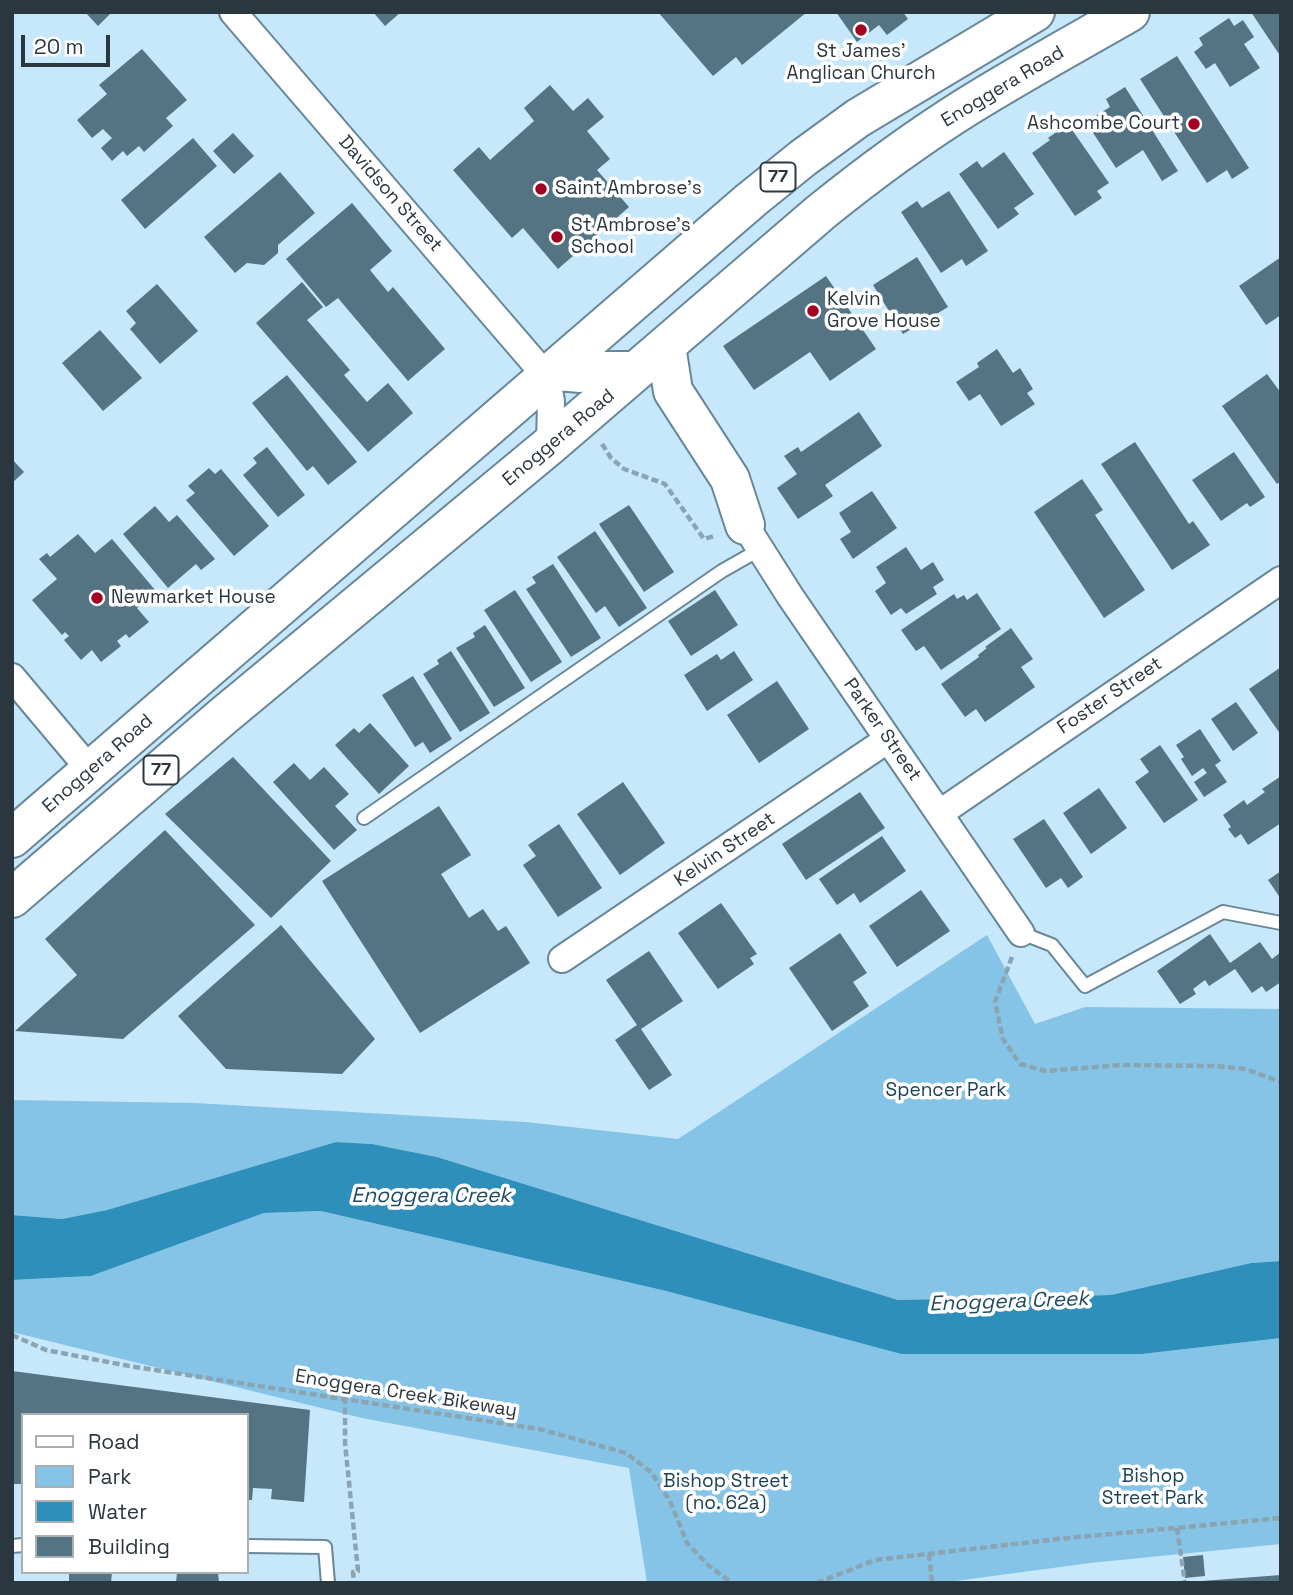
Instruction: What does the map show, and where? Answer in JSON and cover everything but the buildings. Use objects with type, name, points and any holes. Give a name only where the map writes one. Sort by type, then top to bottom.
[{"type":"main road","name":"Enoggera Road","points":[[12,838],[546,376],[803,158],[858,118],[918,80],[1035,12]]},
{"type":"main road","name":"Enoggera Road","points":[[12,898],[222,717],[551,445],[821,212],[908,145],[969,105],[1130,12]]},
{"type":"main road","points":[[655,355],[673,391],[730,480],[752,538]]},
{"type":"street","name":"Davidson Street","points":[[233,12],[546,376]]},
{"type":"street","points":[[551,445],[551,401],[546,376],[580,379],[601,365],[655,355]]},
{"type":"street","name":"Parker Street","points":[[752,538],[887,740],[1021,933]]},
{"type":"street","name":"Foster Street","points":[[940,813],[1281,580]]},
{"type":"street","points":[[12,677],[91,771]]},
{"type":"street","name":"Kelvin Street","points":[[562,959],[887,740]]},
{"type":"lane","points":[[364,818],[722,571],[752,538]]},
{"type":"lane","points":[[1021,933],[1052,945],[1084,986],[1223,912],[1281,923]]},
{"type":"lane","points":[[248,1546],[325,1547],[328,1583]]},
{"type":"path","points":[[601,442],[611,458],[624,469],[664,484],[704,539],[752,538]]},
{"type":"path","points":[[1021,933],[995,1002],[1003,1039],[1020,1064],[1046,1071],[1121,1065],[1215,1066],[1245,1069],[1281,1082]]},
{"type":"path","name":"Enoggera Creek Bikeway","points":[[12,1335],[47,1350],[130,1366],[539,1429],[626,1453],[651,1472],[670,1501],[687,1543],[708,1565],[732,1583]]},
{"type":"path","points":[[345,1398],[345,1443],[358,1571],[353,1572],[354,1583]]},
{"type":"path","points":[[817,1583],[875,1560],[1281,1518]]},
{"type":"path","points":[[1177,1528],[1185,1583]]},
{"type":"path","points":[[929,1554],[932,1583]]},
{"type":"green space","name":"Spencer Park","points":[[987,935],[1035,1024],[1085,1007],[1281,1009],[1281,1261],[1251,1263],[1111,1295],[898,1300],[437,1157],[372,1144],[336,1142],[107,1210],[62,1219],[12,1215],[12,1100],[195,1103],[526,1122],[678,1139]]},
{"type":"green space","points":[[321,1211],[666,1291],[901,1354],[1142,1354],[1281,1338],[1281,1544],[1090,1563],[941,1583],[647,1583],[629,1468],[362,1418],[12,1332],[12,1280],[91,1276],[264,1213]]},
{"type":"water","name":"Enoggera Creek","points":[[336,1142],[372,1144],[437,1157],[898,1300],[1111,1295],[1251,1263],[1281,1261],[1281,1338],[1142,1354],[901,1354],[666,1291],[321,1211],[264,1213],[91,1276],[12,1280],[12,1215],[62,1219],[107,1210]]},
{"type":"place","name":"St James' Anglican Church","points":[[861,30]]},
{"type":"place","name":"Ashcombe Court","points":[[1194,124]]},
{"type":"place","name":"Saint Ambrose's","points":[[541,189]]},
{"type":"place","name":"St Ambrose's School","points":[[557,237]]},
{"type":"place","name":"Kelvin Grove House","points":[[813,311]]},
{"type":"place","name":"Newmarket House","points":[[97,598]]},
{"type":"park label","name":"Bishop Street Park","points":[[1153,1488]]},
{"type":"park label","name":"Bishop Street (no. 62a)","points":[[726,1493]]}]
